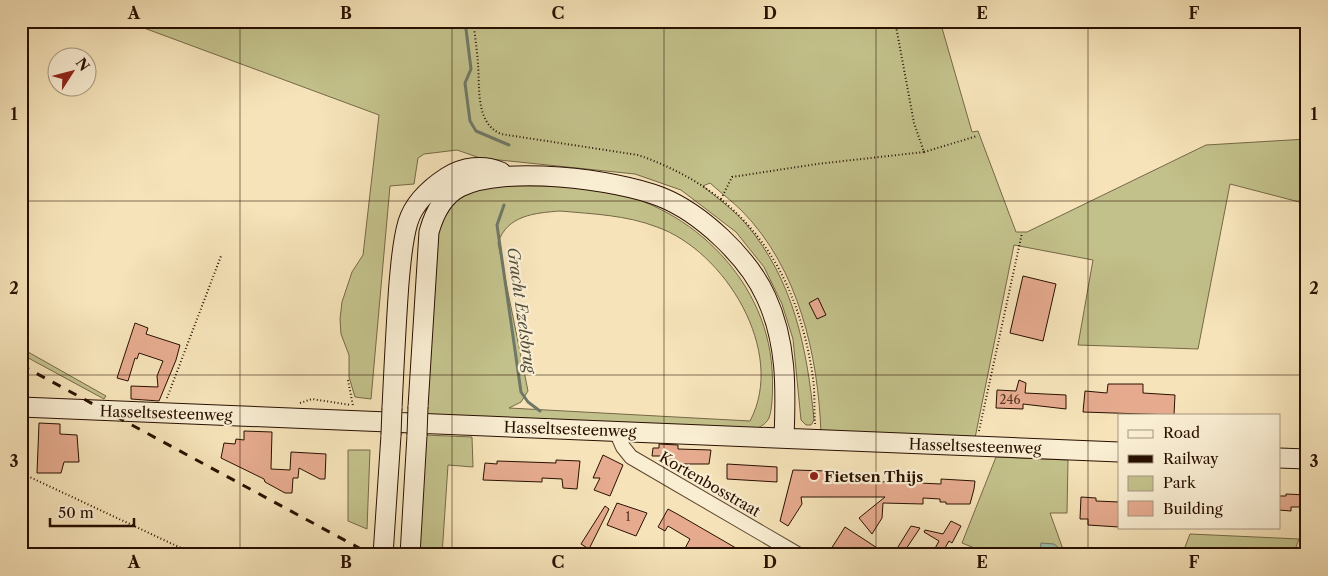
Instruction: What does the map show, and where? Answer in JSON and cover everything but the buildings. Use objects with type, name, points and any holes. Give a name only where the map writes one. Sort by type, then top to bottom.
[{"type":"main road","points":[[383,555],[398,300],[402,253],[408,222],[416,206],[432,187],[453,173],[473,167],[493,168],[511,176]]},
{"type":"main road","points":[[410,550],[429,232],[435,212],[459,188],[479,180],[511,176],[588,180],[633,189],[661,197],[693,214],[718,235],[751,273],[766,296],[777,329],[785,368],[784,438]]},
{"type":"main road","name":"Hasseltsesteenweg","points":[[21,407],[1118,452]]},
{"type":"main road","points":[[1280,458],[1307,460]]},
{"type":"street","name":"Kortenbosstraat","points":[[616,431],[623,447],[631,457],[799,555]]},
{"type":"path","points":[[895,21],[914,123],[924,152]]},
{"type":"path","points":[[722,199],[732,177],[817,164],[924,152],[977,136]]},
{"type":"path","points":[[976,446],[1022,233]]},
{"type":"path","points":[[162,412],[220,256]]},
{"type":"path","points":[[348,380],[356,420]]},
{"type":"path","points":[[21,473],[196,555]]},
{"type":"green space","points":[[125,21],[940,21],[972,132],[978,131],[1016,232],[1027,232],[1206,145],[1307,139],[1307,204],[1230,184],[1198,349],[1078,345],[1093,260],[1014,245],[975,438],[821,433],[819,403],[810,344],[802,314],[791,286],[778,259],[762,234],[742,211],[710,183],[703,186],[746,224],[776,269],[787,292],[802,341],[807,367],[814,420],[811,425],[806,425],[801,420],[793,339],[782,304],[764,267],[736,232],[681,190],[635,174],[480,158],[457,150],[424,154],[418,158],[414,184],[390,186],[371,399],[355,397],[349,377],[349,355],[341,334],[340,319],[342,302],[352,272],[363,255],[379,115]]},
{"type":"green space","points":[[488,186],[554,186],[594,189],[628,196],[659,209],[689,226],[715,248],[737,274],[754,303],[766,335],[772,369],[772,401],[768,420],[754,430],[426,415],[437,233],[443,215],[464,191]],"holes":[[[560,211],[621,217],[657,227],[682,239],[705,258],[726,281],[743,307],[755,336],[761,365],[759,394],[750,421],[509,408],[521,402],[528,391],[498,243],[508,226],[515,221],[523,217]]]},
{"type":"green space","points":[[21,348],[106,396],[104,399],[21,354]]},
{"type":"green space","points":[[424,435],[472,437],[473,467],[448,465],[442,555],[419,555]]},
{"type":"green space","points":[[348,450],[370,450],[367,529],[348,521]]},
{"type":"green space","points":[[996,457],[1068,460],[1067,513],[1050,513],[1064,552],[1139,550],[1139,555],[992,555],[962,543]]},
{"type":"green space","points":[[1190,534],[1299,539],[1293,555],[1182,555]]},
{"type":"shaded area","points":[[1041,543],[1054,544],[1064,552],[1063,555],[1040,555]]},
{"type":"waterway","name":"Gracht Ezelsbrug","points":[[465,21],[471,69],[465,83],[470,121],[476,131],[509,145]]},
{"type":"waterway","name":"Gracht Ezelsbrug","points":[[504,205],[497,225],[521,392],[528,402],[540,411]]},
{"type":"railway","points":[[21,365],[372,555]]},
{"type":"place","name":"Fietsen Thijs","points":[[814,476]]}]
